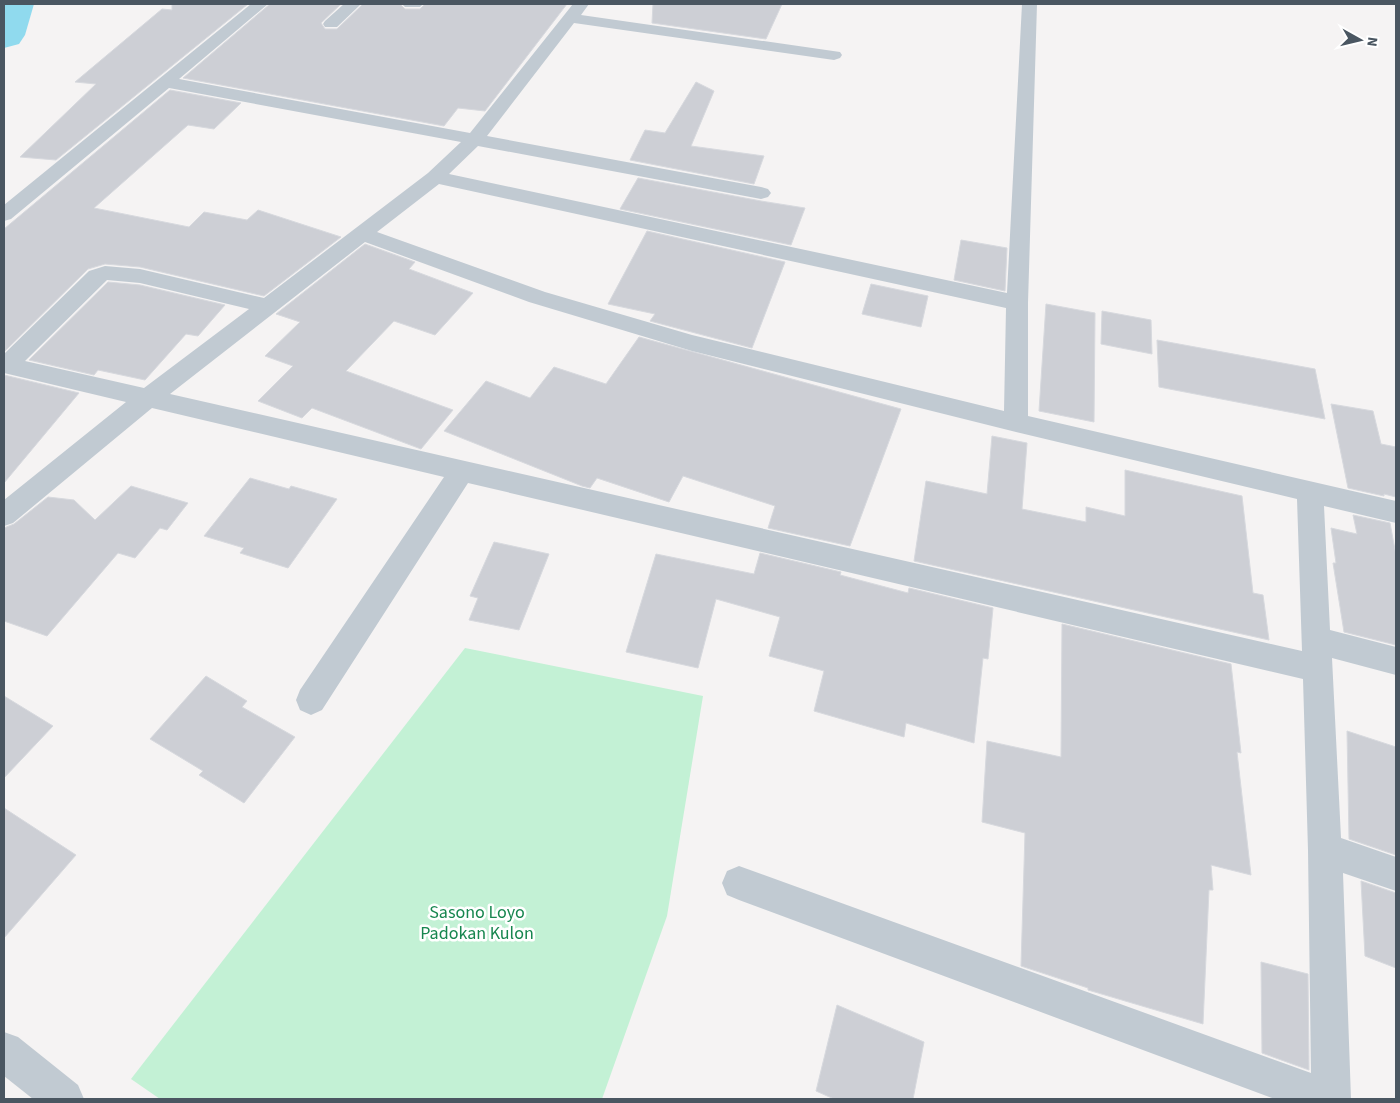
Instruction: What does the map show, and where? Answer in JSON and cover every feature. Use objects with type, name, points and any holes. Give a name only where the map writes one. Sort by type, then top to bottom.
[{"type":"street","points":[[4,215],[260,4]]},
{"type":"street","points":[[331,24],[353,4]]},
{"type":"street","points":[[410,4],[415,4]]},
{"type":"street","points":[[1016,422],[1016,304],[1030,4]]},
{"type":"street","points":[[4,515],[148,398],[435,177],[475,139],[575,11],[834,55]]},
{"type":"street","points":[[166,82],[760,193]]},
{"type":"street","points":[[435,177],[1016,304]]},
{"type":"street","points":[[361,233],[536,297],[683,340],[1016,422],[1396,512]]},
{"type":"street","points":[[6,365],[97,276],[105,273],[140,276],[267,306]]},
{"type":"street","points":[[6,365],[462,471],[1316,654],[1396,660]]},
{"type":"street","points":[[310,700],[462,471]]},
{"type":"street","points":[[739,883],[1330,1099],[1326,850],[1310,491]]},
{"type":"street","points":[[1326,850],[1396,874]]},
{"type":"street","points":[[4,1051],[64,1099]]},
{"type":"green space","name":"Sasono Loyo Padokan Kulon","points":[[465,648],[703,696],[667,916],[602,1099],[160,1099],[131,1079]]},
{"type":"building","points":[[172,4],[248,4],[56,160],[20,157],[96,84],[75,82],[162,9],[172,10]]},
{"type":"building","points":[[270,4],[341,4],[321,23],[325,29],[337,29],[363,4],[400,4],[405,9],[420,9],[425,4],[567,4],[485,111],[458,108],[444,126],[183,78]]},
{"type":"building","points":[[653,4],[782,4],[766,39],[652,23]]},
{"type":"building","points":[[696,82],[714,91],[691,146],[764,156],[754,184],[630,160],[645,130],[665,133]]},
{"type":"building","points":[[170,90],[241,103],[214,129],[188,125],[94,208],[189,227],[204,212],[247,220],[258,210],[341,237],[264,296],[140,267],[105,264],[88,269],[4,352],[4,229]]},
{"type":"building","points":[[638,178],[805,208],[791,245],[620,209]]},
{"type":"building","points":[[647,231],[785,262],[752,348],[650,321],[655,314],[608,304]]},
{"type":"building","points":[[961,240],[1007,248],[1005,291],[954,280]]},
{"type":"building","points":[[365,244],[415,262],[409,269],[473,293],[435,335],[394,321],[346,371],[453,410],[421,449],[312,408],[302,418],[258,401],[293,366],[265,356],[300,322],[276,314]]},
{"type":"building","points":[[108,282],[140,285],[225,305],[198,336],[186,334],[145,380],[98,370],[94,375],[29,360]]},
{"type":"building","points":[[871,284],[928,296],[921,327],[862,314]]},
{"type":"building","points":[[1046,304],[1095,313],[1094,422],[1039,411]]},
{"type":"building","points":[[1102,311],[1151,320],[1152,354],[1101,344]]},
{"type":"building","points":[[639,337],[901,409],[850,546],[768,528],[775,506],[683,476],[669,502],[597,478],[590,488],[444,431],[486,381],[530,398],[554,367],[606,384]]},
{"type":"building","points":[[1157,340],[1315,369],[1325,419],[1159,387]]},
{"type":"building","points":[[4,375],[79,393],[4,483]]},
{"type":"building","points":[[1331,404],[1373,411],[1381,444],[1396,447],[1396,497],[1348,488]]},
{"type":"building","points":[[992,436],[1027,443],[1022,509],[1086,522],[1086,507],[1125,516],[1125,470],[1242,496],[1253,593],[1263,595],[1269,640],[914,561],[926,481],[987,494]]},
{"type":"building","points":[[250,478],[289,489],[291,486],[337,499],[288,568],[240,553],[244,548],[204,536]]},
{"type":"building","points":[[131,486],[188,503],[167,530],[160,528],[135,558],[118,553],[47,636],[4,621],[4,528],[14,524],[48,497],[74,500],[95,520]]},
{"type":"building","points":[[1353,515],[1390,523],[1396,555],[1396,645],[1344,632],[1333,563],[1336,563],[1331,528],[1357,534]]},
{"type":"building","points":[[494,542],[549,554],[519,630],[469,620],[478,598],[470,596]]},
{"type":"building","points":[[760,553],[841,572],[840,575],[908,593],[909,588],[993,608],[988,659],[983,658],[974,743],[906,723],[904,737],[814,711],[824,671],[769,656],[780,617],[716,599],[698,668],[626,652],[656,554],[754,574]]},
{"type":"building","points":[[1062,624],[1231,664],[1241,753],[1237,752],[1251,875],[1211,865],[1213,890],[1209,890],[1203,1024],[1088,990],[1088,988],[1021,966],[1025,833],[982,822],[987,741],[1061,757]]},
{"type":"building","points":[[206,676],[247,701],[242,707],[295,737],[244,803],[199,775],[203,771],[150,739]]},
{"type":"building","points":[[4,696],[53,726],[4,778]]},
{"type":"building","points":[[1347,731],[1396,747],[1396,855],[1349,839]]},
{"type":"building","points":[[4,808],[76,855],[4,938]]},
{"type":"building","points":[[1361,881],[1396,893],[1396,968],[1365,956]]},
{"type":"building","points":[[1261,962],[1308,974],[1309,1070],[1262,1053]]},
{"type":"building","points":[[837,1005],[924,1042],[913,1099],[834,1099],[816,1091]]},
{"type":"waterway","points":[[4,35],[13,4]]}]
